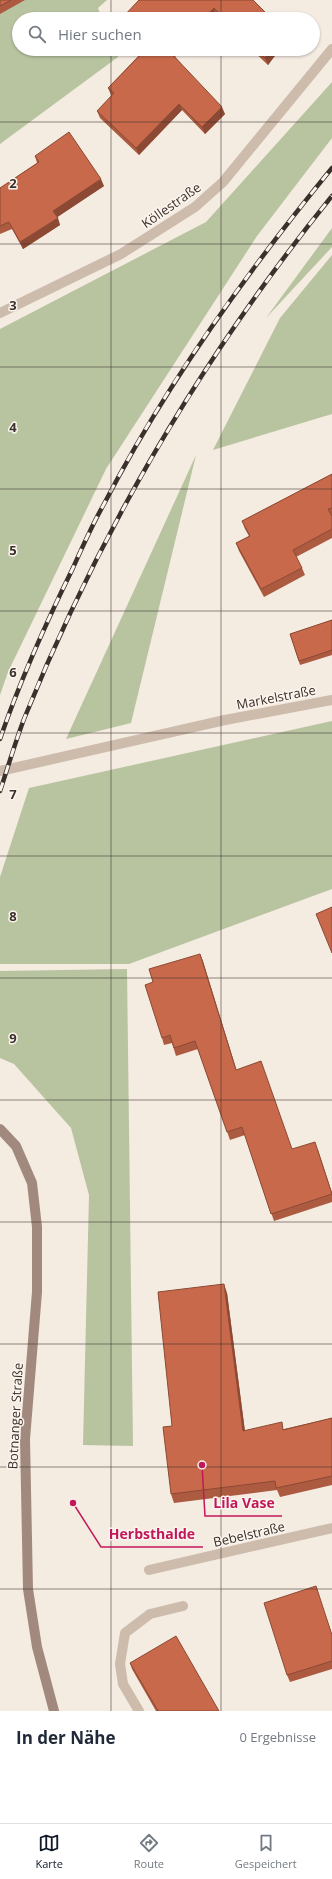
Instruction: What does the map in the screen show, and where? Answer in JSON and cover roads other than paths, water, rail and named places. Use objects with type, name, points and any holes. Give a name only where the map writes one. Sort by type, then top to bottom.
[{"type":"main road","name":"Botnanger Straße","points":[[0,1129],[16,1146],[32,1183],[37,1227],[36,1292],[25,1439],[28,1589],[37,1647],[54,1711]]},
{"type":"street","name":"Köllestraße","points":[[0,313],[121,254],[195,207],[223,182],[332,49]]},
{"type":"street","name":"Markelstraße","points":[[0,771],[225,720],[332,700]]},
{"type":"street","name":"Bebelstraße","points":[[149,1570],[332,1528]]},
{"type":"street","points":[[139,1711],[123,1684],[120,1664],[125,1633],[150,1614],[183,1606]]},
{"type":"railway","points":[[0,739],[24,675],[52,611],[95,520],[128,459],[209,330],[269,248],[332,168]]},
{"type":"railway","points":[[0,791],[24,719],[54,649],[86,580],[158,446],[198,381],[241,318],[285,256],[332,196]]},
{"type":"place","name":"Lila Vase","points":[[202,1465]]},
{"type":"place","name":"Herbsthalde","points":[[73,1503]]}]
